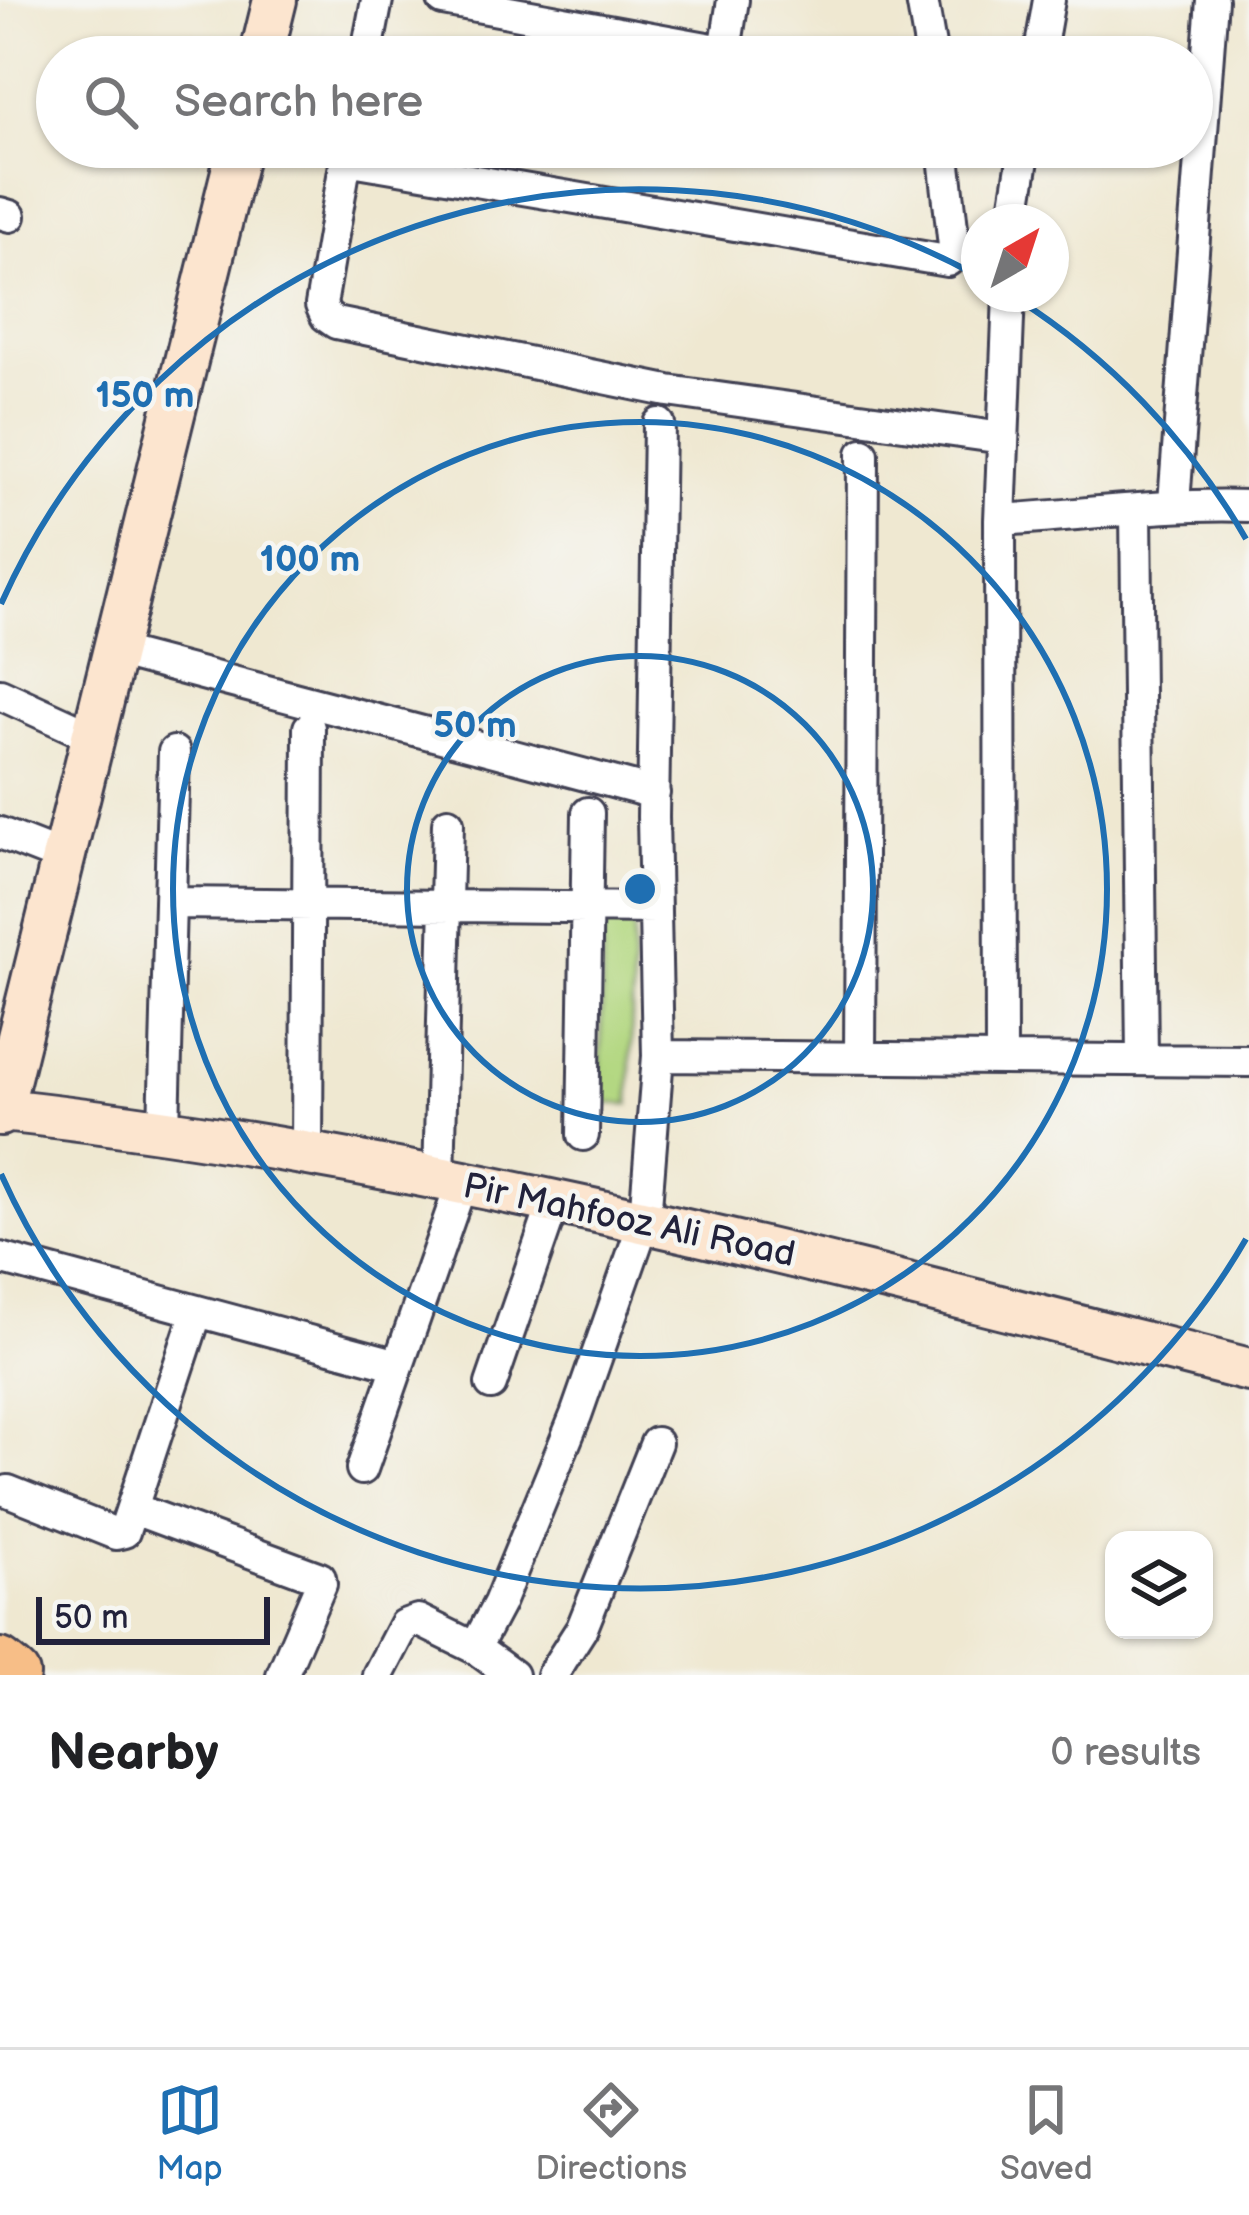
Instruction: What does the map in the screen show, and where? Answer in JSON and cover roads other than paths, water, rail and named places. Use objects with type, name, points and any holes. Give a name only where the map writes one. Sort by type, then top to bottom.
[{"type":"main road","points":[[0,1664],[15,1675]]},
{"type":"street","points":[[266,36],[275,0]]},
{"type":"street","points":[[370,36],[377,0]]},
{"type":"street","points":[[443,0],[537,8],[659,36]]},
{"type":"street","points":[[727,36],[733,0]]},
{"type":"street","points":[[922,0],[928,36]]},
{"type":"street","points":[[1043,36],[1048,0]]},
{"type":"street","points":[[1209,36],[1212,0]]},
{"type":"street","points":[[1,1112],[234,168]]},
{"type":"street","points":[[344,168],[321,305],[336,322],[668,391],[1003,438]]},
{"type":"street","points":[[430,168],[947,261],[955,255],[945,168]]},
{"type":"street","points":[[1016,204],[1022,168]]},
{"type":"street","points":[[1174,503],[1199,168]]},
{"type":"street","points":[[1001,1059],[1000,520],[1008,312]]},
{"type":"street","points":[[475,1648],[499,1603],[576,1415],[645,1219],[658,1056],[654,793],[659,424]]},
{"type":"street","points":[[860,1057],[863,454]]},
{"type":"street","points":[[1000,520],[1136,511],[1174,503],[1249,506]]},
{"type":"street","points":[[1136,511],[1142,1060]]},
{"type":"street","points":[[115,651],[654,793]]},
{"type":"street","points":[[0,694],[94,737]]},
{"type":"street","points":[[307,1155],[309,728]]},
{"type":"street","points":[[164,1128],[174,752]]},
{"type":"street","points":[[583,1135],[588,813]]},
{"type":"street","points":[[362,1469],[398,1365],[450,1182],[448,823]]},
{"type":"street","points":[[0,833],[64,858]]},
{"type":"street","points":[[170,903],[655,908]]},
{"type":"street","points":[[658,1056],[1249,1061]]},
{"type":"street","name":"Pir Mahfooz Ali Road","points":[[1,1112],[164,1128],[645,1219],[1249,1370]]},
{"type":"street","points":[[491,1384],[554,1202]]},
{"type":"street","points":[[0,1258],[398,1365]]},
{"type":"street","points":[[8,1491],[116,1534],[124,1532],[197,1311]]},
{"type":"street","points":[[552,1675],[582,1628],[656,1443]]},
{"type":"street","points":[[134,1509],[320,1578],[282,1675]]},
{"type":"street","points":[[378,1675],[411,1620],[475,1648],[512,1675]]}]
